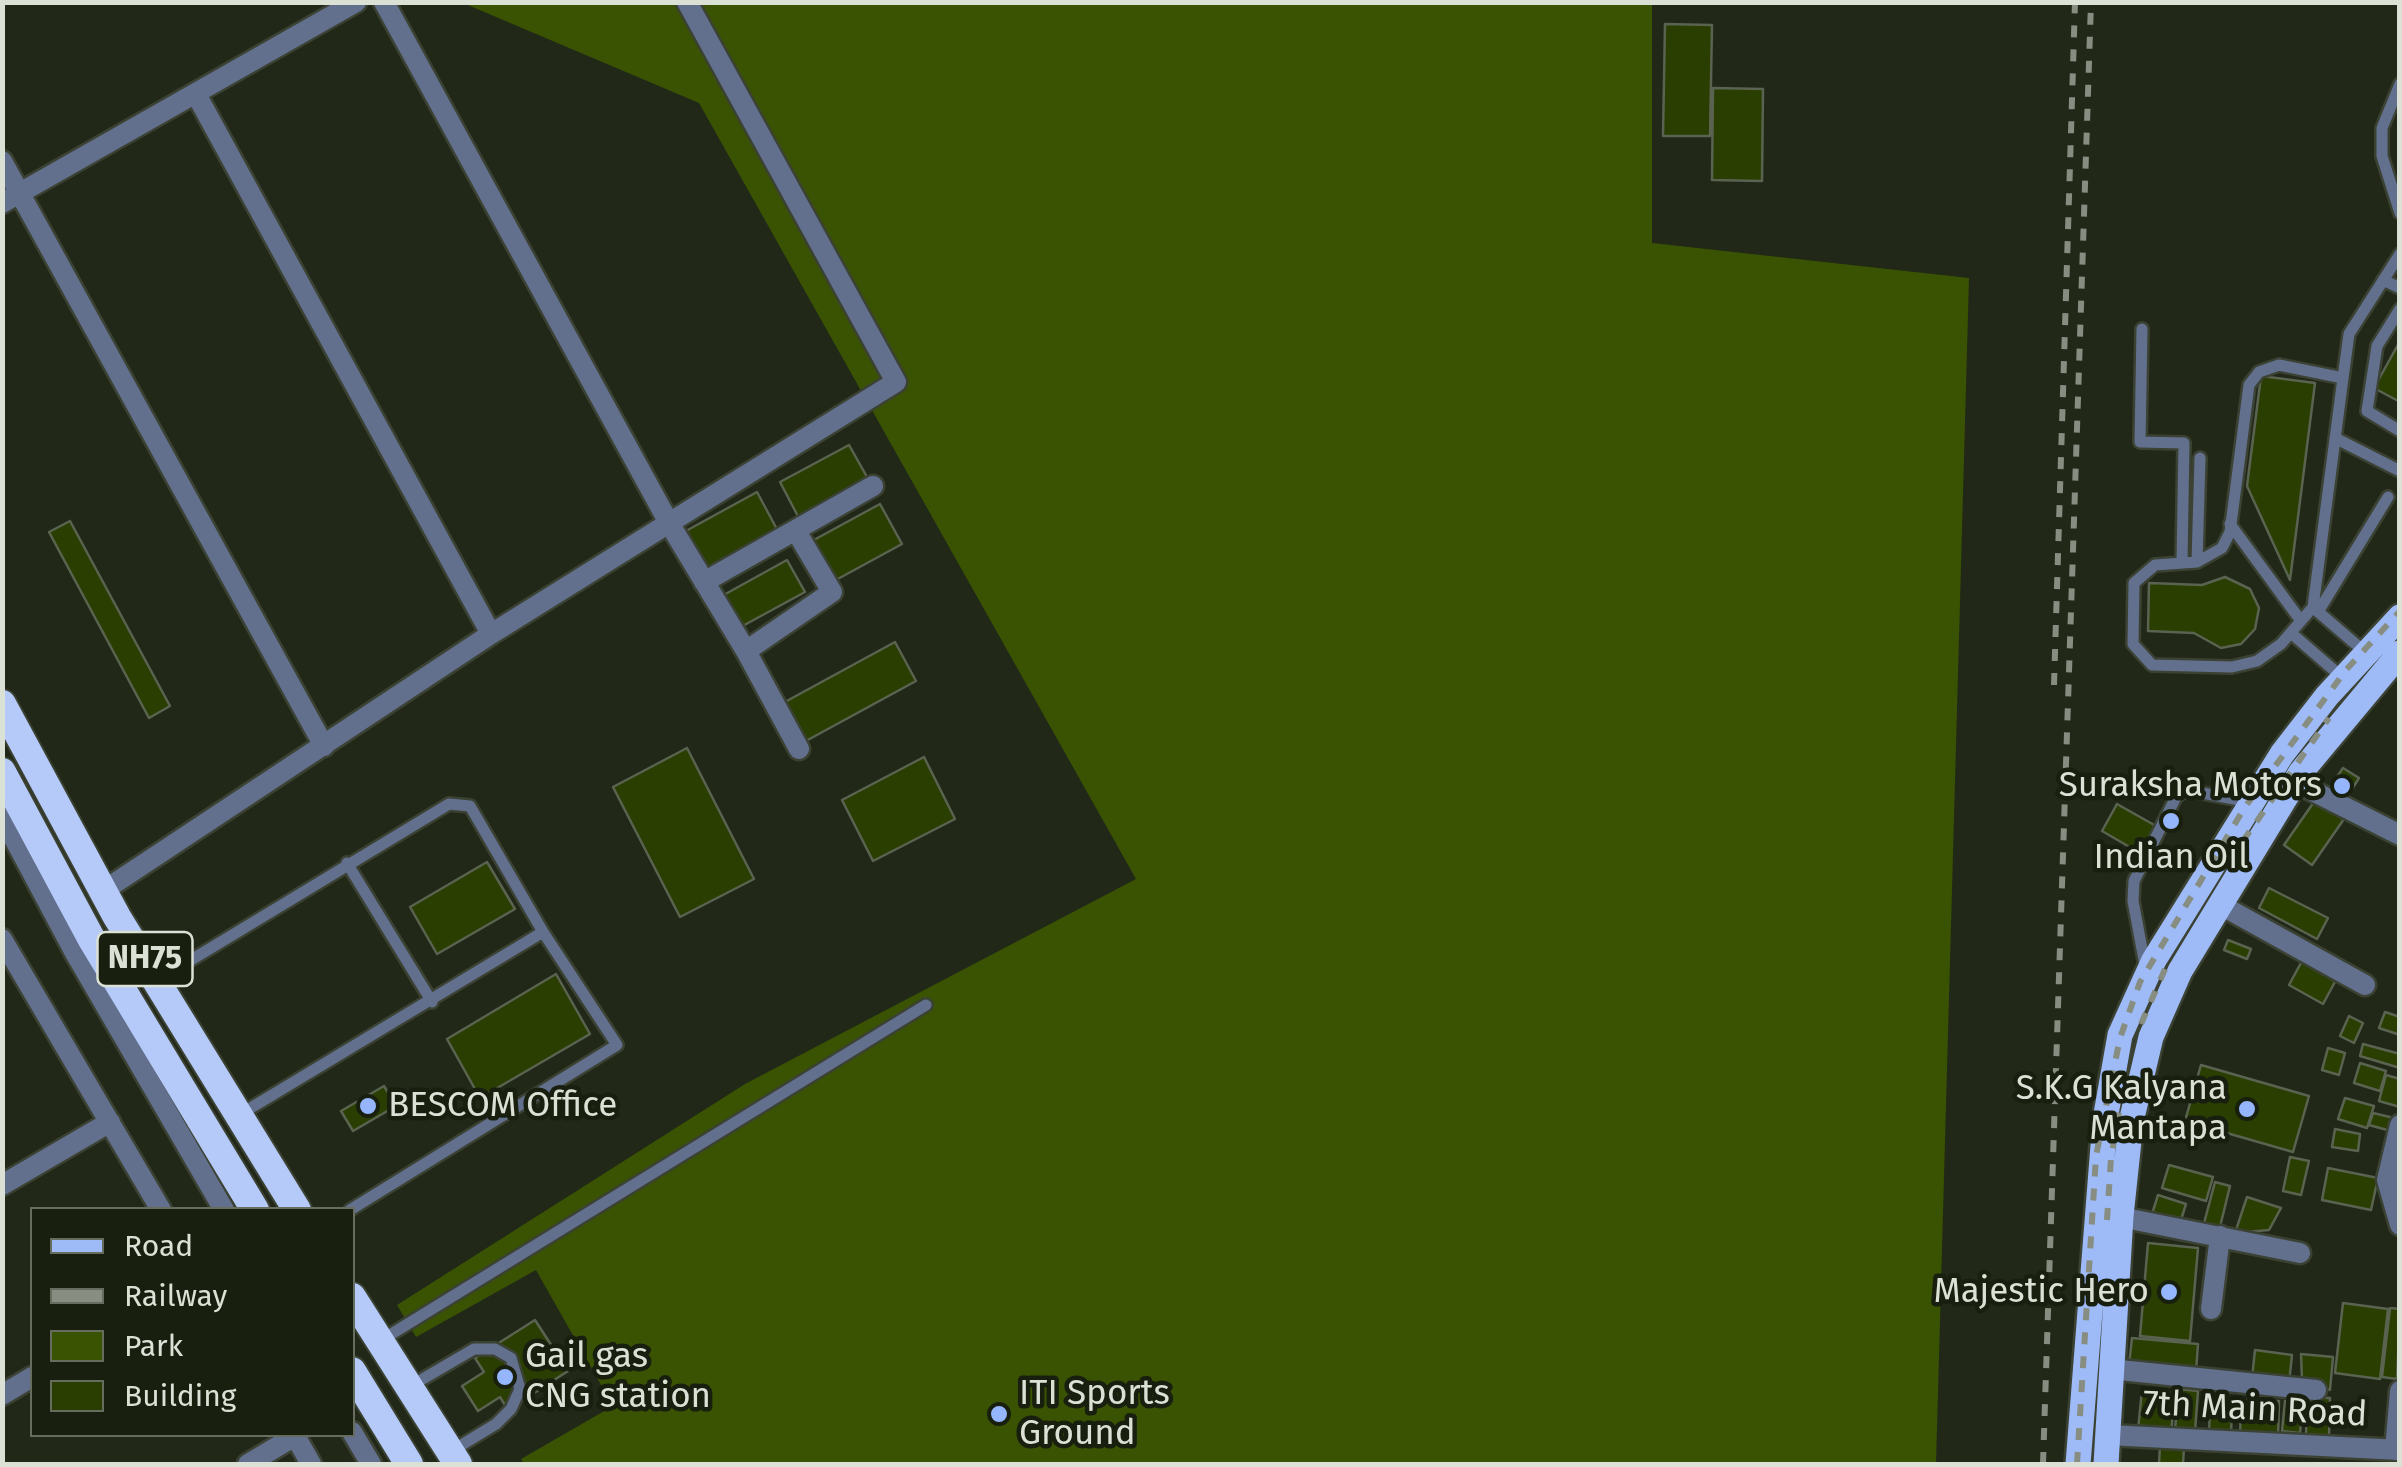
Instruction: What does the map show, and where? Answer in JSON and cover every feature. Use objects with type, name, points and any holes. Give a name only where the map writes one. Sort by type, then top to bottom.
[{"type":"highway","name":"NH75","points":[[2,704],[103,891],[294,1207]]},
{"type":"highway","name":"NH75","points":[[2,772],[91,938],[253,1207]]},
{"type":"highway","points":[[355,1302],[454,1458]]},
{"type":"highway","points":[[355,1376],[409,1464]]},
{"type":"main road","points":[[2106,1464],[2110,1215],[2105,1120],[2120,1035],[2147,974],[2282,754],[2343,678],[2400,617]]},
{"type":"main road","points":[[2078,1464],[2110,1215],[2151,1036],[2180,971],[2295,782],[2350,708],[2400,654]]},
{"type":"street","points":[[11,198],[356,2]]},
{"type":"street","points":[[384,2],[670,523],[799,749]]},
{"type":"street","points":[[103,891],[490,634],[896,382],[688,2]]},
{"type":"street","points":[[196,94],[490,634]]},
{"type":"street","points":[[2,161],[11,198],[324,746]]},
{"type":"street","points":[[704,582],[872,486]]},
{"type":"street","points":[[746,652],[832,592],[796,531]]},
{"type":"street","points":[[2295,782],[2400,834]]},
{"type":"street","points":[[2,816],[75,953],[222,1207]]},
{"type":"street","points":[[2219,904],[2365,985]]},
{"type":"street","points":[[5,951],[160,1207]]},
{"type":"street","points":[[2,1186],[110,1122]]},
{"type":"street","points":[[2400,1126],[2387,1180],[2400,1225]]},
{"type":"street","points":[[2110,1215],[2300,1253]]},
{"type":"street","points":[[2212,1309],[2220,1236]]},
{"type":"street","points":[[2110,1369],[2316,1390]]},
{"type":"street","points":[[2,1395],[30,1378]]},
{"type":"street","points":[[2397,1450],[2400,1391]]},
{"type":"street","name":"7th Main Road","points":[[2108,1435],[2397,1450]]},
{"type":"street","points":[[248,1464],[291,1437]]},
{"type":"street","points":[[295,1437],[311,1464]]},
{"type":"street","points":[[355,1437],[372,1464]]},
{"type":"lane","points":[[2400,84],[2382,128],[2382,156],[2400,213]]},
{"type":"lane","points":[[2315,609],[2349,334],[2400,254]]},
{"type":"lane","points":[[2383,280],[2400,288]]},
{"type":"lane","points":[[2400,309],[2377,346],[2366,411],[2400,432]]},
{"type":"lane","points":[[2142,329],[2140,442],[2184,443],[2182,562]]},
{"type":"lane","points":[[2343,378],[2279,365],[2265,368],[2253,378],[2230,524],[2222,548],[2198,562],[2155,565],[2134,583],[2133,644],[2146,662],[2159,666],[2244,665],[2270,654],[2315,609],[2388,497]]},
{"type":"lane","points":[[2335,438],[2400,471]]},
{"type":"lane","points":[[2198,562],[2200,458]]},
{"type":"lane","points":[[2230,524],[2301,621]]},
{"type":"lane","points":[[2315,609],[2366,653]]},
{"type":"lane","points":[[2291,633],[2343,678]]},
{"type":"lane","points":[[2147,974],[2133,901],[2134,881],[2176,797],[2186,790],[2251,802]]},
{"type":"lane","points":[[158,980],[449,804],[463,802],[479,820],[543,932],[618,1046],[355,1207]]},
{"type":"lane","points":[[347,863],[432,1002]]},
{"type":"lane","points":[[240,1114],[543,932]]},
{"type":"lane","points":[[380,1341],[926,1006]]},
{"type":"lane","points":[[409,1387],[474,1349],[495,1349],[510,1358],[520,1389],[512,1409],[454,1458]]},
{"type":"green space","points":[[463,3],[1652,3],[1652,243],[1969,278],[1936,1464],[524,1464],[521,1459],[613,1406],[536,1270],[416,1337],[397,1305],[745,1084],[1136,879],[699,103]]},
{"type":"building","points":[[1665,24],[1712,25],[1710,136],[1663,136]]},
{"type":"building","points":[[1713,88],[1763,89],[1762,181],[1712,180]]},
{"type":"building","points":[[2400,341],[2400,402],[2374,388]]},
{"type":"building","points":[[2261,376],[2315,383],[2290,580],[2247,486]]},
{"type":"building","points":[[849,445],[871,484],[801,522],[780,482]]},
{"type":"building","points":[[757,492],[779,533],[706,572],[684,532]]},
{"type":"building","points":[[880,504],[902,544],[834,581],[812,541]]},
{"type":"building","points":[[70,521],[170,706],[149,718],[49,532]]},
{"type":"building","points":[[787,560],[805,592],[737,629],[720,597]]},
{"type":"building","points":[[2225,577],[2250,589],[2259,608],[2255,629],[2241,644],[2221,648],[2194,633],[2148,631],[2149,583],[2202,585]]},
{"type":"building","points":[[895,642],[916,681],[804,742],[783,703]]},
{"type":"building","points":[[687,748],[754,879],[680,917],[613,787]]},
{"type":"building","points":[[924,757],[955,819],[873,861],[842,800]]},
{"type":"building","name":"Suraksha Motors","points":[[2343,768],[2359,778],[2342,805],[2325,795]]},
{"type":"building","points":[[2316,799],[2344,819],[2312,865],[2284,845]]},
{"type":"building","points":[[2117,804],[2156,826],[2140,853],[2102,831]]},
{"type":"building","points":[[487,862],[515,909],[437,954],[410,907]]},
{"type":"building","points":[[2269,888],[2328,918],[2317,939],[2259,908]]},
{"type":"building","points":[[2228,940],[2251,949],[2247,959],[2224,950]]},
{"type":"building","points":[[2302,961],[2336,980],[2323,1004],[2289,985]]},
{"type":"building","points":[[556,974],[590,1034],[480,1098],[447,1039]]},
{"type":"building","points":[[2385,1012],[2400,1017],[2400,1035],[2379,1028]]},
{"type":"building","points":[[2349,1016],[2363,1023],[2354,1043],[2340,1036]]},
{"type":"building","points":[[2363,1044],[2400,1054],[2400,1068],[2360,1056]]},
{"type":"building","points":[[2328,1048],[2345,1053],[2339,1075],[2322,1070]]},
{"type":"building","points":[[2360,1063],[2386,1071],[2380,1091],[2354,1083]]},
{"type":"building","name":"S.K.G Kalyana Mantapa","points":[[2201,1065],[2309,1096],[2293,1152],[2185,1121]]},
{"type":"building","points":[[2386,1075],[2400,1079],[2400,1107],[2379,1101]]},
{"type":"building","points":[[384,1086],[396,1106],[353,1131],[341,1111]]},
{"type":"building","points":[[2345,1098],[2374,1106],[2367,1128],[2338,1119]]},
{"type":"building","points":[[2373,1113],[2394,1118],[2391,1131],[2369,1125]]},
{"type":"building","points":[[2335,1129],[2360,1134],[2358,1151],[2332,1147]]},
{"type":"building","points":[[2290,1157],[2309,1161],[2301,1195],[2283,1191]]},
{"type":"building","points":[[2169,1165],[2213,1177],[2206,1201],[2162,1188]]},
{"type":"building","points":[[2328,1168],[2378,1178],[2371,1210],[2322,1200]]},
{"type":"building","points":[[2215,1182],[2230,1186],[2219,1231],[2203,1227]]},
{"type":"building","points":[[2158,1195],[2186,1204],[2180,1223],[2152,1214]]},
{"type":"building","points":[[2247,1197],[2281,1208],[2269,1230],[2235,1233]]},
{"type":"building","name":"Majestic Hero","points":[[2148,1243],[2198,1248],[2190,1341],[2140,1336]]},
{"type":"building","points":[[2343,1303],[2388,1309],[2380,1379],[2335,1373]]},
{"type":"building","points":[[2390,1308],[2400,1309],[2397,1379],[2382,1377]]},
{"type":"building","points":[[535,1320],[568,1371],[508,1410],[500,1397],[478,1411],[462,1386],[484,1372],[475,1358]]},
{"type":"building","points":[[2132,1338],[2198,1344],[2196,1372],[2129,1365]]},
{"type":"building","points":[[2255,1350],[2292,1355],[2289,1383],[2252,1378]]},
{"type":"building","points":[[2301,1354],[2333,1357],[2330,1390],[2302,1380]]},
{"type":"building","points":[[2179,1389],[2198,1391],[2195,1431],[2175,1429]]},
{"type":"building","points":[[2142,1390],[2175,1393],[2171,1433],[2138,1430]]},
{"type":"building","points":[[2307,1397],[2330,1398],[2329,1438],[2306,1437]]},
{"type":"building","points":[[2241,1400],[2279,1401],[2278,1440],[2240,1439]]},
{"type":"building","points":[[2210,1401],[2232,1402],[2231,1437],[2209,1436]]},
{"type":"building","points":[[2285,1401],[2303,1403],[2300,1433],[2282,1431]]},
{"type":"building","points":[[2160,1446],[2184,1447],[2183,1464],[2159,1464]]},
{"type":"railway","points":[[2054,685],[2075,2]]},
{"type":"railway","points":[[2043,1464],[2091,2]]},
{"type":"railway","points":[[2077,1464],[2096,1156],[2120,1038],[2140,982],[2245,807],[2346,670],[2400,611]]},
{"type":"railway","points":[[2229,861],[2329,718]]},
{"type":"railway","points":[[2141,1024],[2169,960]]},
{"type":"railway","points":[[2107,1220],[2111,1158],[2122,1096]]},
{"type":"place","name":"Suraksha Motors","points":[[2342,786]]},
{"type":"place","name":"Indian Oil","points":[[2171,821]]},
{"type":"place","name":"BESCOM Office","points":[[368,1106]]},
{"type":"place","name":"S.K.G Kalyana Mantapa","points":[[2247,1109]]},
{"type":"place","name":"Majestic Hero","points":[[2169,1292]]},
{"type":"place","name":"Gail gas CNG station","points":[[505,1377]]},
{"type":"place","name":"ITI Sports Ground","points":[[999,1414]]}]
